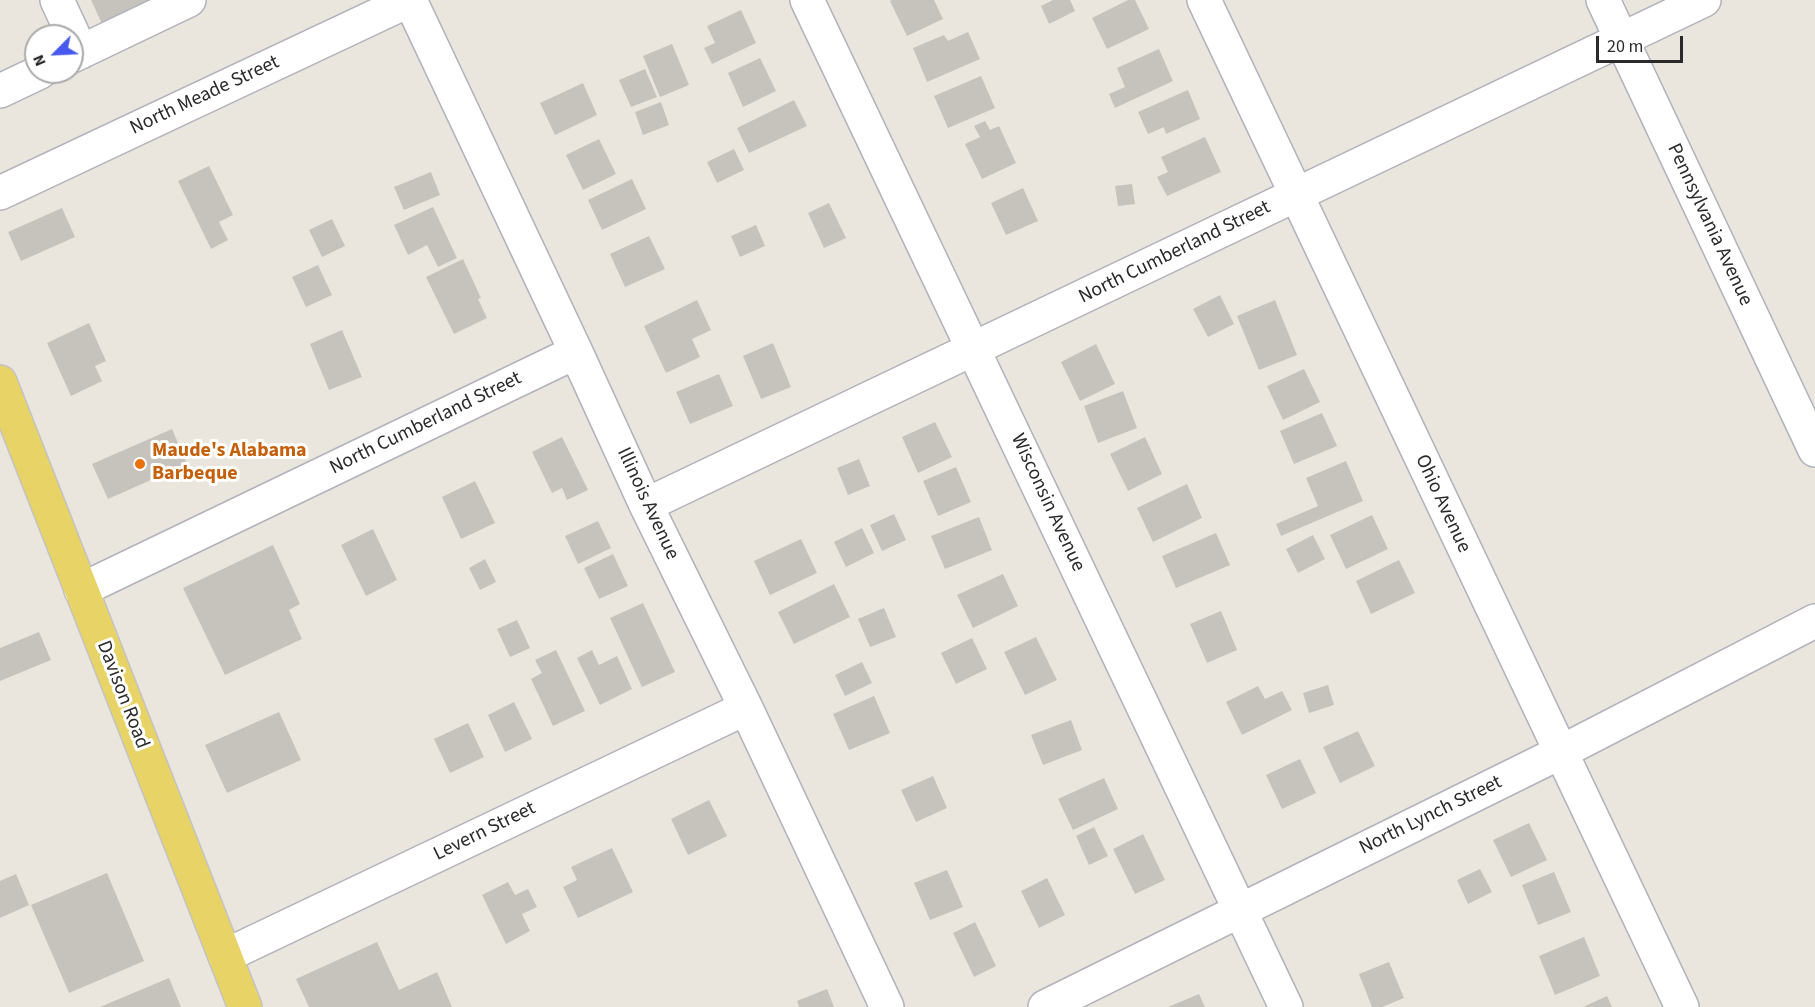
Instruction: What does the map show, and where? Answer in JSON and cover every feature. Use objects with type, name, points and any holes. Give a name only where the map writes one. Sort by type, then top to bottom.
[{"type":"main road","name":"Davison Road","points":[[0,382],[245,1007]]},
{"type":"street","points":[[57,0],[65,24]]},
{"type":"street","points":[[84,50],[189,0]]},
{"type":"street","name":"North Meade Street","points":[[0,193],[410,0]]},
{"type":"street","name":"Illinois Avenue","points":[[410,0],[646,505],[746,708],[887,1007]]},
{"type":"street","name":"Wisconsin Avenue","points":[[807,0],[1286,1007]]},
{"type":"street","name":"Ohio Avenue","points":[[1204,0],[1682,1007]]},
{"type":"street","name":"Pennsylvania Avenue","points":[[1602,0],[1815,450]]},
{"type":"street","name":"North Cumberland Street","points":[[646,505],[1704,0]]},
{"type":"street","points":[[3,83],[24,77]]},
{"type":"street","name":"North Cumberland Street","points":[[81,590],[576,352]]},
{"type":"street","name":"North Lynch Street","points":[[1045,1007],[1561,752],[1815,621]]},
{"type":"street","name":"Levern Street","points":[[225,956],[746,708]]},
{"type":"building","points":[[91,0],[153,0],[102,24]]},
{"type":"building","points":[[934,0],[943,19],[907,36],[890,1]]},
{"type":"building","points":[[1053,0],[1070,0],[1075,11],[1049,24],[1041,6]]},
{"type":"building","points":[[1128,0],[1135,0],[1149,29],[1107,49],[1092,18]]},
{"type":"building","points":[[741,10],[756,43],[712,64],[704,48],[715,43],[707,26]]},
{"type":"building","points":[[968,32],[980,59],[927,82],[913,48],[944,35],[948,41]]},
{"type":"building","points":[[672,44],[689,85],[660,97],[643,56]]},
{"type":"building","points":[[1159,49],[1173,81],[1115,108],[1109,94],[1125,87],[1117,68]]},
{"type":"building","points":[[760,58],[776,91],[743,107],[728,73]]},
{"type":"building","points":[[645,69],[657,97],[631,107],[619,80]]},
{"type":"building","points":[[981,76],[995,108],[948,128],[934,96]]},
{"type":"building","points":[[583,83],[597,115],[555,135],[540,103]]},
{"type":"building","points":[[1188,90],[1200,119],[1166,134],[1164,127],[1148,134],[1138,112]]},
{"type":"building","points":[[794,100],[807,126],[749,153],[737,128]]},
{"type":"building","points":[[661,102],[669,125],[643,135],[635,112]]},
{"type":"building","points":[[985,121],[990,130],[999,126],[1016,163],[982,179],[965,144],[980,137],[974,126]]},
{"type":"building","points":[[1205,137],[1221,172],[1167,196],[1157,177],[1168,172],[1161,157]]},
{"type":"building","points":[[599,139],[616,174],[583,190],[566,155]]},
{"type":"building","points":[[734,149],[744,170],[717,183],[707,162]]},
{"type":"building","points":[[209,166],[233,215],[219,222],[228,240],[211,249],[178,181]]},
{"type":"building","points":[[431,172],[440,195],[404,210],[394,187]]},
{"type":"building","points":[[632,179],[646,209],[602,230],[588,200]]},
{"type":"building","points":[[1132,184],[1135,204],[1118,206],[1115,186]]},
{"type":"building","points":[[1023,188],[1038,221],[1006,235],[991,203]]},
{"type":"building","points":[[829,203],[846,238],[824,248],[808,213]]},
{"type":"building","points":[[433,207],[457,258],[438,267],[427,245],[408,255],[394,225]]},
{"type":"building","points":[[62,208],[75,237],[21,261],[8,232]]},
{"type":"building","points":[[332,219],[345,246],[322,257],[309,230]]},
{"type":"building","points":[[756,225],[765,246],[740,257],[731,236]]},
{"type":"building","points":[[649,236],[665,269],[625,287],[610,254]]},
{"type":"building","points":[[463,259],[481,298],[478,299],[487,318],[454,334],[426,277]]},
{"type":"building","points":[[318,265],[332,295],[306,307],[292,277]]},
{"type":"building","points":[[1220,295],[1234,324],[1208,337],[1193,309]]},
{"type":"building","points":[[697,300],[711,330],[692,339],[700,357],[666,373],[644,326]]},
{"type":"building","points":[[1275,300],[1297,355],[1259,370],[1237,316]]},
{"type":"building","points":[[89,323],[106,361],[95,366],[102,381],[71,396],[47,343]]},
{"type":"building","points":[[342,330],[362,377],[329,390],[310,344]]},
{"type":"building","points":[[773,343],[791,387],[761,399],[743,356]]},
{"type":"building","points":[[1096,344],[1115,384],[1080,401],[1061,362]]},
{"type":"building","points":[[1304,369],[1320,402],[1283,420],[1267,386]]},
{"type":"building","points":[[719,374],[733,406],[690,424],[676,392]]},
{"type":"building","points":[[1123,391],[1137,428],[1098,443],[1084,406]]},
{"type":"building","points":[[1322,413],[1337,446],[1294,464],[1280,431]]},
{"type":"building","points":[[935,422],[952,457],[918,473],[902,437]]},
{"type":"building","name":"Maude's Alabama Barbeque","points":[[172,429],[187,464],[108,499],[92,464]]},
{"type":"building","points":[[562,437],[588,490],[567,500],[562,488],[552,493],[532,452]]},
{"type":"building","points":[[1145,437],[1162,474],[1128,491],[1110,454]]},
{"type":"building","points":[[859,459],[870,486],[848,495],[837,468]]},
{"type":"building","points":[[1346,461],[1363,501],[1281,536],[1276,524],[1318,506],[1306,478]]},
{"type":"building","points":[[956,467],[971,502],[938,516],[923,481]]},
{"type":"building","points":[[475,481],[495,523],[461,539],[442,497]]},
{"type":"building","points":[[1187,484],[1202,518],[1153,542],[1137,508]]},
{"type":"building","points":[[894,514],[906,540],[882,551],[870,525]]},
{"type":"building","points":[[1372,515],[1388,549],[1346,569],[1330,535]]},
{"type":"building","points":[[979,517],[992,550],[945,569],[931,536]]},
{"type":"building","points":[[598,521],[611,548],[578,564],[565,536]]},
{"type":"building","points":[[862,528],[874,553],[846,567],[834,542]]},
{"type":"building","points":[[373,529],[397,580],[366,596],[341,545]]},
{"type":"building","points":[[1216,533],[1230,565],[1176,588],[1162,556]]},
{"type":"building","points":[[1313,535],[1325,559],[1298,573],[1286,549]]},
{"type":"building","points":[[801,539],[817,573],[770,595],[754,561]]},
{"type":"building","points":[[273,545],[300,604],[289,610],[302,639],[225,675],[183,588]]},
{"type":"building","points":[[613,554],[628,586],[599,599],[584,568]]},
{"type":"building","points":[[485,559],[496,582],[480,590],[469,568]]},
{"type":"building","points":[[1399,560],[1415,593],[1371,614],[1356,581]]},
{"type":"building","points":[[1003,574],[1018,606],[973,628],[957,595]]},
{"type":"building","points":[[834,584],[850,617],[794,644],[778,612]]},
{"type":"building","points":[[643,603],[675,672],[642,687],[610,618]]},
{"type":"building","points":[[884,608],[896,637],[870,647],[858,619]]},
{"type":"building","points":[[1221,611],[1237,650],[1207,663],[1190,624]]},
{"type":"building","points":[[517,620],[530,648],[510,657],[497,629]]},
{"type":"building","points":[[39,632],[51,660],[0,681],[0,648]]},
{"type":"building","points":[[1036,637],[1057,680],[1025,695],[1004,652]]},
{"type":"building","points":[[972,638],[987,669],[956,684],[941,653]]},
{"type":"building","points":[[556,650],[585,711],[553,726],[531,679],[542,673],[535,660]]},
{"type":"building","points":[[592,650],[599,665],[617,656],[632,689],[600,705],[577,658]]},
{"type":"building","points":[[862,662],[872,683],[845,696],[835,675]]},
{"type":"building","points":[[1328,685],[1334,705],[1309,713],[1303,693]]},
{"type":"building","points":[[1258,686],[1265,699],[1282,691],[1292,710],[1242,735],[1226,702]]},
{"type":"building","points":[[874,696],[890,733],[849,750],[833,714]]},
{"type":"building","points":[[514,702],[532,739],[505,752],[488,715]]},
{"type":"building","points":[[279,712],[301,760],[227,793],[205,745]]},
{"type":"building","points":[[1071,720],[1082,750],[1043,765],[1031,735]]},
{"type":"building","points":[[468,723],[484,757],[450,773],[434,739]]},
{"type":"building","points":[[1358,731],[1375,766],[1340,783],[1323,747]]},
{"type":"building","points":[[1300,759],[1316,793],[1282,809],[1266,775]]},
{"type":"building","points":[[933,776],[947,808],[916,822],[901,790]]},
{"type":"building","points":[[1104,778],[1118,809],[1073,830],[1058,799]]},
{"type":"building","points":[[709,800],[727,836],[688,855],[671,819]]},
{"type":"building","points":[[1529,823],[1547,860],[1511,877],[1493,840]]},
{"type":"building","points":[[1094,827],[1108,856],[1089,865],[1076,836]]},
{"type":"building","points":[[1143,834],[1165,880],[1135,894],[1113,849]]},
{"type":"building","points":[[612,848],[633,892],[578,918],[563,887],[577,880],[571,867]]},
{"type":"building","points":[[1480,869],[1492,892],[1468,904],[1457,880]]},
{"type":"building","points":[[947,870],[963,907],[930,920],[914,883]]},
{"type":"building","points":[[1554,872],[1571,912],[1538,925],[1522,885]]},
{"type":"building","points":[[107,873],[144,961],[69,993],[31,905]]},
{"type":"building","points":[[16,874],[29,905],[0,918],[0,881]]},
{"type":"building","points":[[1047,878],[1065,915],[1039,928],[1021,891]]},
{"type":"building","points":[[508,882],[515,895],[528,889],[537,907],[522,914],[530,931],[506,944],[482,895]]},
{"type":"building","points":[[975,922],[996,966],[974,977],[953,933]]},
{"type":"building","points":[[1584,937],[1600,976],[1555,995],[1539,956]]},
{"type":"building","points":[[377,942],[399,990],[437,972],[452,1007],[309,1007],[296,979]]},
{"type":"building","points":[[1389,962],[1404,998],[1382,1007],[1372,1007],[1359,974]]},
{"type":"building","points":[[169,978],[181,1007],[100,1007]]},
{"type":"building","points":[[827,989],[834,1007],[799,1007],[797,1001]]},
{"type":"building","points":[[1199,994],[1205,1007],[1168,1007]]},
{"type":"building","points":[[1607,996],[1612,1007],[1583,1007]]},
{"type":"place","name":"Maude's Alabama Barbeque","points":[[140,464]]}]
